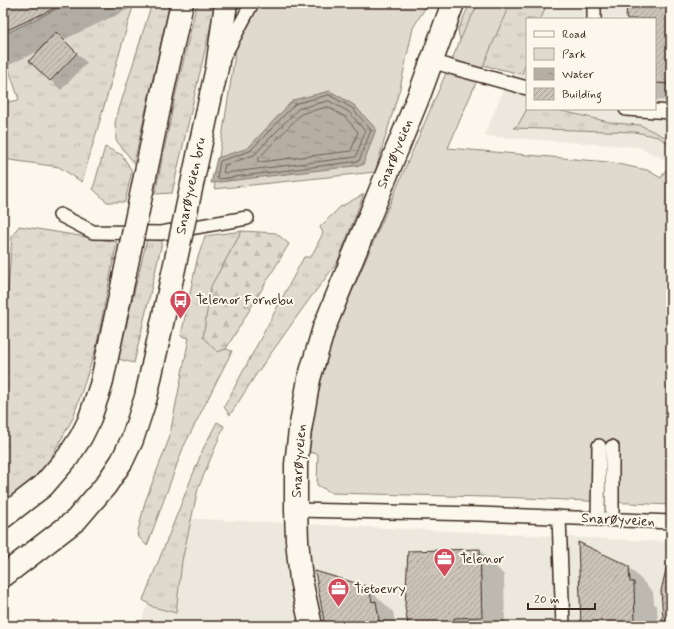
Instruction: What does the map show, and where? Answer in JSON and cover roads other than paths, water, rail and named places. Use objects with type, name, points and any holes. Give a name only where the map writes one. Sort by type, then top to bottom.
[{"type":"main road","points":[[3,517],[43,486],[68,457],[89,421],[101,385],[182,3]]},
{"type":"main road","points":[[217,68],[226,3]]},
{"type":"main road","name":"Snarøyveien","points":[[296,510],[296,464],[300,430],[309,379],[324,328],[420,93],[453,3]]},
{"type":"main road","name":"Snarøyveien bru","points":[[3,576],[76,520],[106,484],[122,461],[132,440],[146,397],[217,68]]},
{"type":"main road","points":[[296,510],[297,540],[302,580],[311,626]]},
{"type":"lane","points":[[217,68],[252,3]]},
{"type":"lane","points":[[594,3],[594,18]]},
{"type":"lane","points":[[432,61],[526,88]]},
{"type":"lane","points":[[630,110],[671,112]]},
{"type":"lane","points":[[60,215],[93,232],[161,233],[247,218]]},
{"type":"lane","points":[[598,519],[599,446]]},
{"type":"lane","points":[[612,447],[612,519]]},
{"type":"lane","name":"Snarøyveien","points":[[296,510],[559,517],[671,522]]},
{"type":"lane","points":[[559,517],[563,626]]},
{"type":"water","points":[[330,91],[354,105],[376,129],[363,165],[211,183],[217,158],[248,148],[293,100]]},
{"type":"place","name":"Telenor Fornebu","points":[[181,320]]},
{"type":"place","name":"Telenor","points":[[444,578]]},
{"type":"place","name":"Tietoevry","points":[[338,608]]}]
